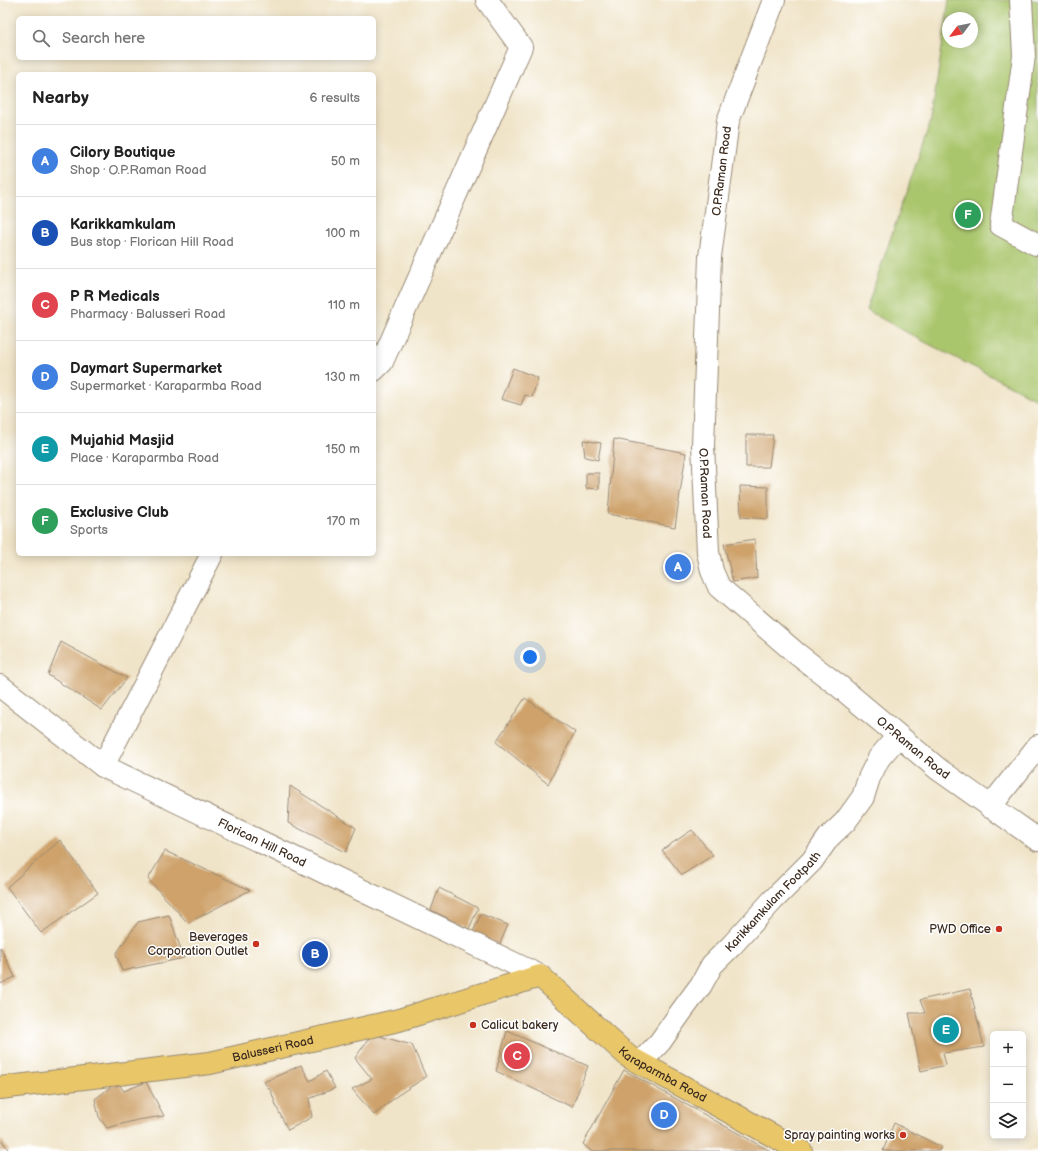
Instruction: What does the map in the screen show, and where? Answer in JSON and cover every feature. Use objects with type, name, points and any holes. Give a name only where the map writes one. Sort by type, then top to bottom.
[{"type":"main road","name":"Karaparmba Road","points":[[540,976],[629,1057],[801,1151]]},
{"type":"main road","name":"Balusseri Road","points":[[0,1088],[210,1063],[399,1020],[540,976]]},
{"type":"street","points":[[376,368],[382,362],[521,47],[487,0]]},
{"type":"street","name":"O.P.Raman Road","points":[[774,0],[728,121],[710,257],[703,445],[708,552],[712,571],[719,587],[797,654],[839,686],[938,770],[1038,840]]},
{"type":"street","points":[[1021,0],[1024,56],[1001,225],[1036,244]]},
{"type":"street","points":[[103,766],[211,556]]},
{"type":"street","name":"Florican Hill Road","points":[[0,686],[103,766],[540,976]]},
{"type":"street","name":"Karikkamkulam Footpath","points":[[640,1063],[660,1042],[701,985],[712,966],[773,900],[812,861],[829,837],[845,822],[863,797],[868,778],[879,758],[898,736]]},
{"type":"street","points":[[990,806],[1038,746]]},
{"type":"green space","points":[[949,0],[1038,0],[1038,400],[866,310],[931,120],[942,47],[942,48],[978,48],[978,12],[947,12]]},
{"type":"building","points":[[513,368],[538,378],[532,397],[525,395],[521,405],[501,399]]},
{"type":"building","points":[[746,435],[773,435],[769,467],[746,467]]},
{"type":"building","points":[[614,439],[686,453],[675,527],[608,514]]},
{"type":"building","points":[[583,440],[601,443],[598,460],[585,457]]},
{"type":"building","points":[[586,473],[599,473],[599,489],[586,488]]},
{"type":"building","points":[[740,486],[768,487],[768,519],[741,517]]},
{"type":"building","points":[[755,539],[757,578],[733,582],[724,544]]},
{"type":"building","points":[[61,642],[127,678],[102,710],[48,675]]},
{"type":"building","points":[[525,698],[575,732],[548,784],[496,742]]},
{"type":"building","points":[[290,786],[356,828],[346,852],[288,823]]},
{"type":"building","points":[[692,830],[713,855],[682,875],[662,850]]},
{"type":"building","points":[[60,840],[98,893],[41,933],[7,887]]},
{"type":"building","points":[[165,851],[250,890],[188,923],[148,879]]},
{"type":"building","points":[[439,888],[478,908],[469,929],[431,910]]},
{"type":"building","points":[[481,914],[508,925],[498,948],[472,934]]},
{"type":"building","points":[[169,915],[184,958],[122,971],[116,954],[138,922]]},
{"type":"building","points":[[0,947],[15,977],[0,984]]},
{"type":"building","points":[[970,989],[984,1047],[943,1053],[946,1065],[921,1071],[909,1013],[925,1013],[920,1000]]},
{"type":"building","points":[[507,1031],[588,1066],[572,1107],[496,1071]]},
{"type":"building","points":[[372,1034],[412,1045],[426,1077],[398,1095],[374,1115],[352,1089],[372,1079],[355,1058]]},
{"type":"building","points":[[301,1065],[310,1081],[326,1071],[335,1088],[309,1099],[312,1117],[288,1130],[277,1108],[271,1091],[264,1082]]},
{"type":"building","points":[[624,1070],[770,1151],[591,1151],[583,1144]]},
{"type":"building","points":[[117,1082],[124,1091],[146,1082],[164,1116],[137,1120],[107,1128],[99,1117],[95,1099]]},
{"type":"building","name":"Spray painting works","points":[[894,1123],[941,1147],[939,1151],[883,1151]]},
{"type":"building","points":[[2,1140],[9,1151],[0,1151],[0,1142]]},
{"type":"place","name":"Exclusive Club","points":[[968,215]]},
{"type":"place","name":"Cilory Boutique","points":[[678,567]]},
{"type":"place","name":"PWD Office","points":[[999,929]]},
{"type":"place","name":"Beverages Corporation Outlet","points":[[256,944]]},
{"type":"place","name":"Karikkamkulam","points":[[315,954]]},
{"type":"place","name":"Calicut bakery","points":[[473,1025]]},
{"type":"place","name":"Mujahid Masjid","points":[[946,1030]]},
{"type":"place","name":"P R Medicals","points":[[517,1056]]},
{"type":"place","name":"Daymart Supermarket","points":[[664,1115]]},
{"type":"place","name":"Spray painting works","points":[[903,1135]]}]
